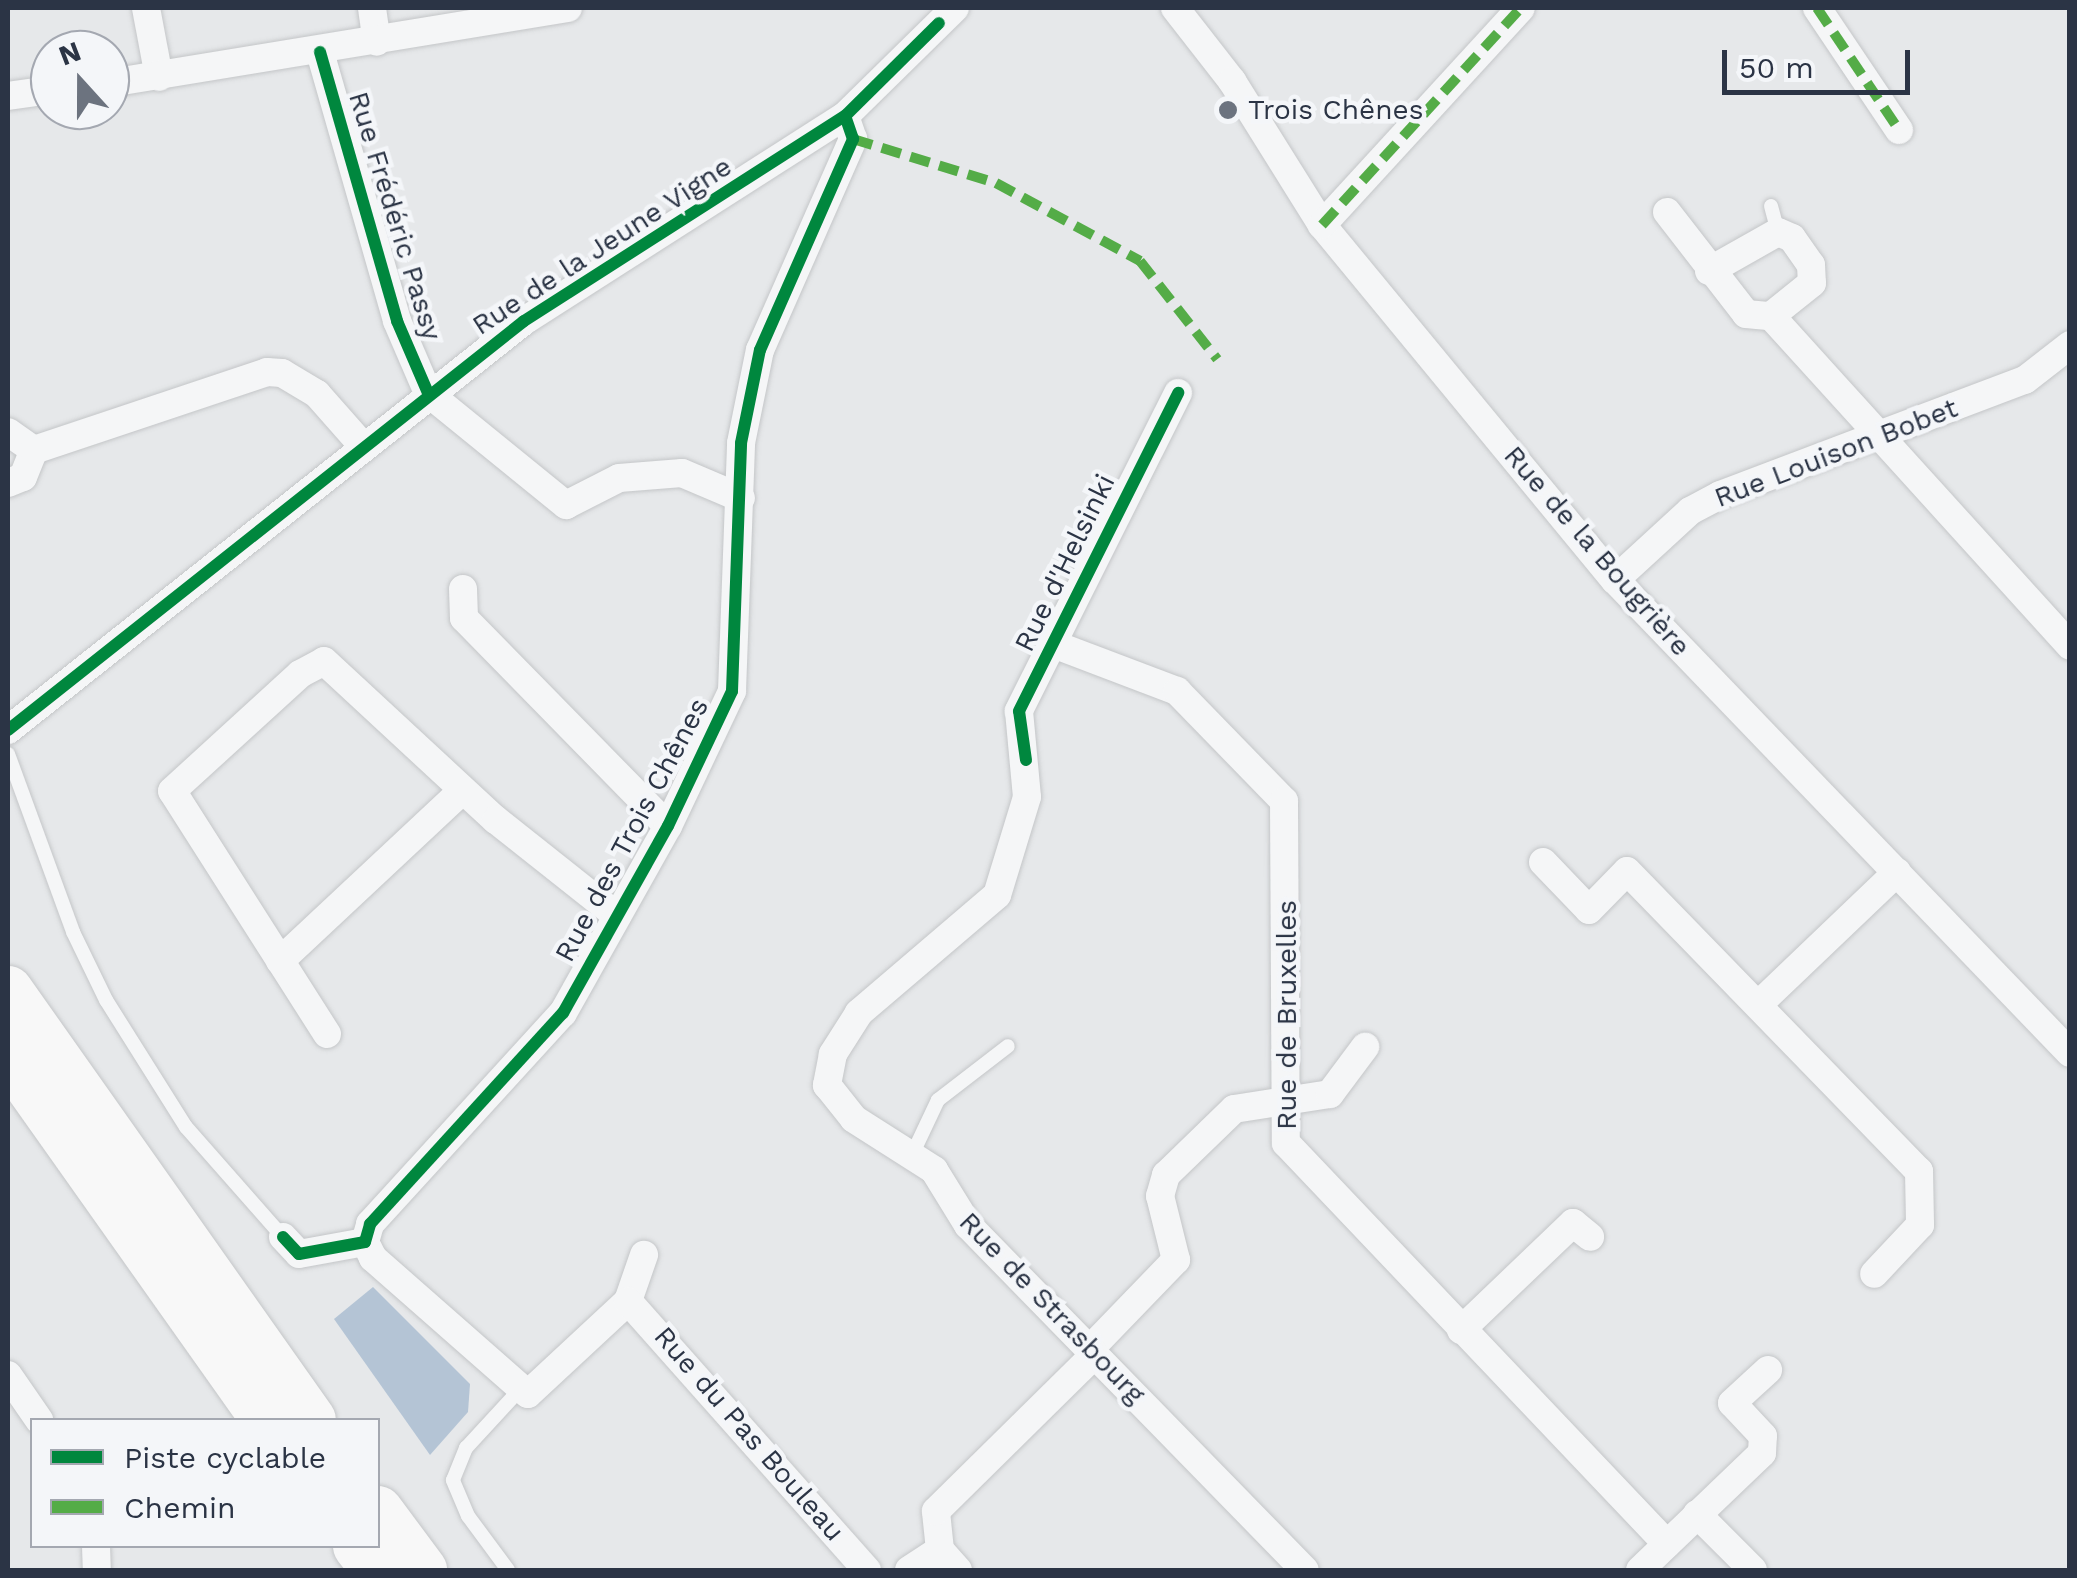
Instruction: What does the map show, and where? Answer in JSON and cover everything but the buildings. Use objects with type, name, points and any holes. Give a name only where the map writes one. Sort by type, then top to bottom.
[{"type":"highway","points":[[8,990],[310,1418]]},
{"type":"highway","points":[[8,1055],[265,1418]]},
{"type":"highway","points":[[380,1514],[422,1570]]},
{"type":"highway","points":[[360,1548],[377,1570]]},
{"type":"street","points":[[146,8],[159,77]]},
{"type":"street","points":[[372,8],[377,42]]},
{"type":"street","points":[[130,81],[568,8]]},
{"type":"street","name":"Rue de la Jeune Vigne","points":[[8,730],[428,393],[570,290],[844,116],[955,8]]},
{"type":"street","name":"Rue de la Bougrière","points":[[1175,8],[1232,81],[1322,225],[1615,580],[2070,1052]]},
{"type":"street","points":[[1322,225],[1522,8]]},
{"type":"street","points":[[1817,8],[1899,130]]},
{"type":"street","name":"Rue Frédéric Passy","points":[[320,52],[397,321],[428,393]]},
{"type":"street","name":"Rue des Trois Chênes","points":[[365,1242],[370,1224],[563,1013],[668,826],[732,690],[741,443],[760,350],[853,139],[844,116]]},
{"type":"street","points":[[1667,212],[1746,314],[1770,316],[2070,646]]},
{"type":"street","points":[[1710,272],[1774,219],[1811,265],[1812,283],[1770,316]]},
{"type":"street","name":"Rue Louison Bobet","points":[[1615,580],[1690,511],[2025,380],[2070,346]]},
{"type":"street","points":[[8,483],[23,477],[34,450],[267,372],[282,373],[317,394],[363,446]]},
{"type":"street","points":[[428,393],[566,505],[620,478],[682,473],[741,498]]},
{"type":"street","name":"Rue d'Helsinki","points":[[1026,760],[1020,711],[1178,393]]},
{"type":"street","points":[[8,432],[34,450]]},
{"type":"street","points":[[463,589],[464,618],[668,826]]},
{"type":"street","name":"Rue de Bruxelles","points":[[1053,644],[1176,691],[1284,801],[1286,1143],[1667,1544]]},
{"type":"street","points":[[327,1034],[172,792],[300,674],[324,660],[463,790],[616,916]]},
{"type":"street","name":"Rue de Strasbourg","points":[[1026,760],[1027,796],[997,895],[858,1013],[833,1054],[827,1086],[838,1106],[934,1170],[968,1225],[1305,1570]]},
{"type":"street","points":[[280,961],[463,790]]},
{"type":"street","points":[[1543,862],[1589,910],[1627,872],[1919,1171],[1920,1225],[1874,1274]]},
{"type":"street","points":[[1759,1004],[1897,872]]},
{"type":"street","points":[[909,1570],[949,1560],[936,1511],[950,1491],[1092,1351],[1176,1260],[1160,1196],[1166,1174],[1234,1109],[1330,1094],[1364,1048]]},
{"type":"street","points":[[1461,1330],[1573,1223],[1590,1237]]},
{"type":"street","points":[[283,1237],[299,1254],[365,1242],[373,1258],[528,1394],[628,1301],[644,1255]]},
{"type":"street","name":"Rue du Pas Bouleau","points":[[628,1301],[867,1570]]},
{"type":"street","points":[[1640,1570],[1762,1453],[1764,1436],[1732,1404],[1768,1370]]},
{"type":"street","points":[[8,1375],[38,1418]]},
{"type":"street","points":[[1697,1514],[1753,1570]]},
{"type":"lane","points":[[8,754],[73,932],[106,1000],[176,1113],[283,1237]]},
{"type":"lane","points":[[912,1155],[938,1100],[1008,1046]]},
{"type":"lane","points":[[508,1570],[468,1516],[453,1480],[466,1448],[522,1388]]},
{"type":"water","points":[[373,1287],[470,1384],[468,1412],[430,1455],[334,1319]]},
{"type":"marked path","points":[[1322,225],[1521,8]]},
{"type":"marked path","points":[[1817,8],[1899,130]]},
{"type":"marked path","points":[[853,139],[996,183],[1140,261],[1217,359]]},
{"type":"cycle path","points":[[8,730],[524,321],[845,116],[939,23]]},
{"type":"cycle path","points":[[320,52],[397,321],[428,393]]},
{"type":"cycle path","points":[[283,1237],[299,1254],[365,1242],[370,1224],[563,1013],[668,826],[732,691],[741,443],[760,350],[853,139],[845,116]]},
{"type":"cycle path","points":[[1026,760],[1019,711],[1178,393]]},
{"type":"place","name":"Trois Chênes","points":[[1228,110]]}]
